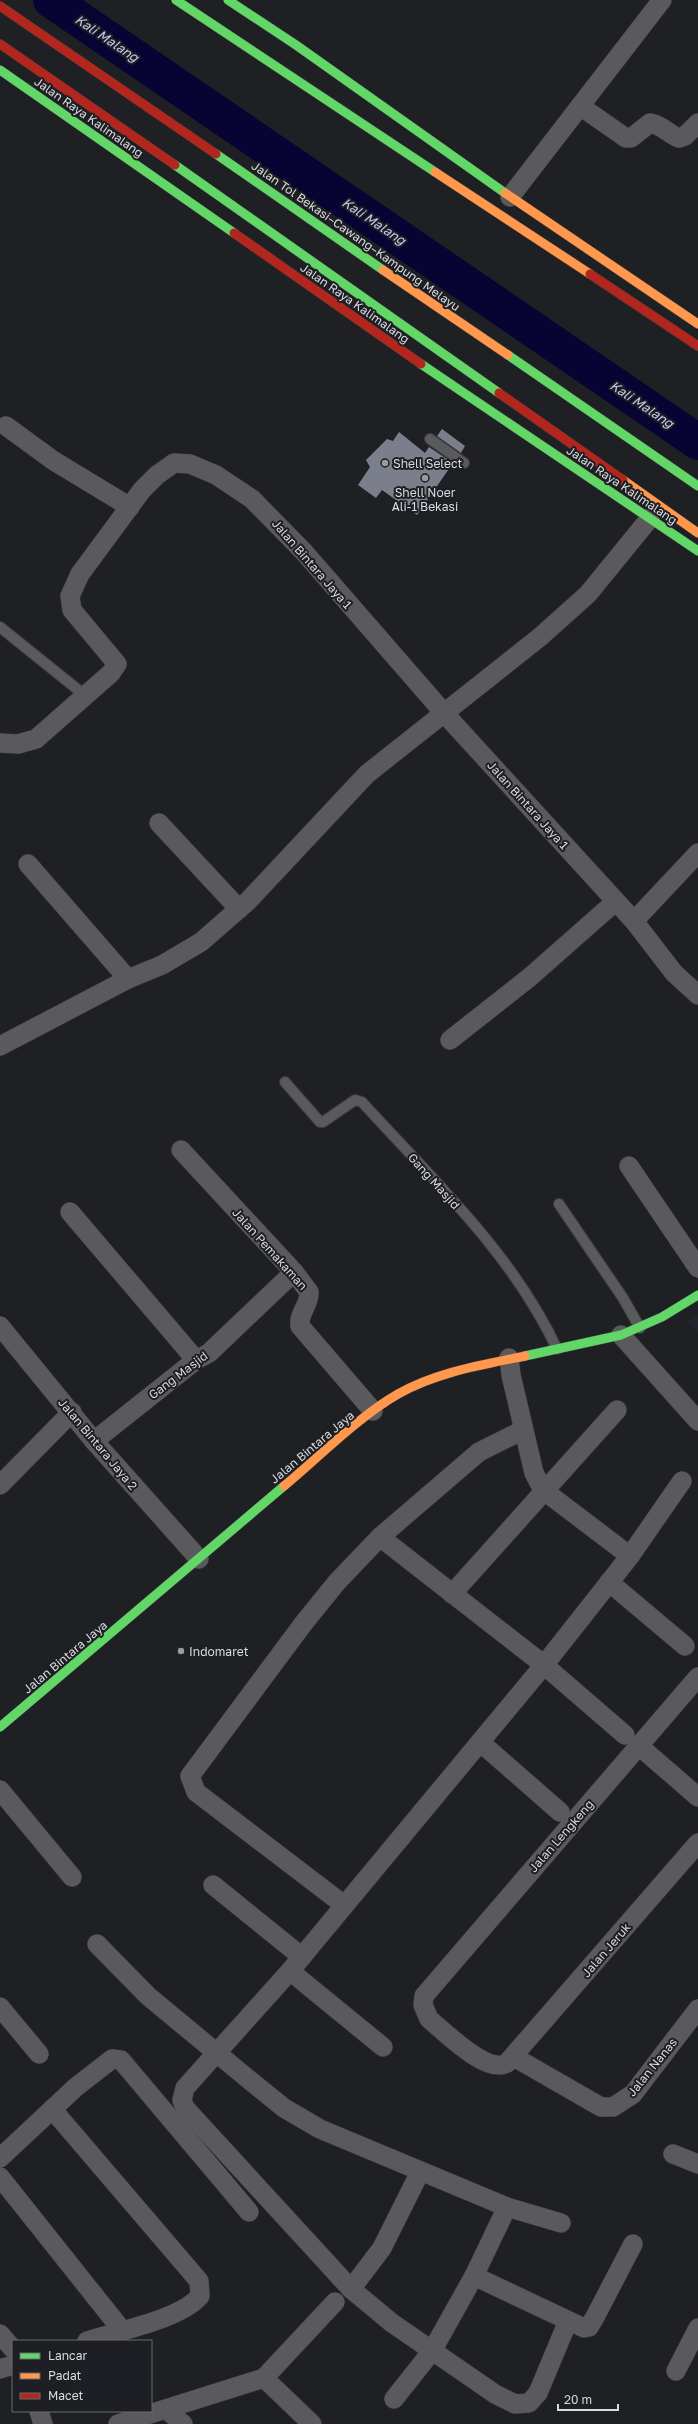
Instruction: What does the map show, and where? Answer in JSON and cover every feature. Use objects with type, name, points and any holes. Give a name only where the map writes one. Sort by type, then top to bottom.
[{"type":"main road","points":[[176,0],[698,346]]},
{"type":"main road","points":[[228,0],[296,45],[510,197],[698,324]]},
{"type":"main road","name":"Jalan Tol Bekasi–Cawang–Kampung Melayu","points":[[0,6],[698,486]]},
{"type":"main road","points":[[0,44],[188,174],[698,533]]},
{"type":"main road","name":"Jalan Raya Kalimalang","points":[[0,70],[458,390],[698,551]]},
{"type":"main road","name":"Jalan Bintara Jaya","points":[[0,1727],[372,1411],[398,1394],[447,1372],[621,1335],[640,1328],[698,1295]]},
{"type":"street","points":[[510,197],[662,0]]},
{"type":"street","points":[[580,106],[626,138],[631,138],[650,123],[657,124],[670,135],[679,138],[685,136],[698,123]]},
{"type":"street","points":[[6,426],[54,461],[130,507]]},
{"type":"street","name":"Jalan Bintara Jaya 1","points":[[0,743],[18,744],[36,739],[87,697],[111,673],[117,664],[72,610],[70,596],[80,574],[130,507],[157,475],[174,463],[190,464],[216,475],[252,498],[304,552],[356,614],[444,713],[615,902],[634,921],[674,973],[698,996]]},
{"type":"street","points":[[0,1046],[128,979],[162,965],[201,942],[239,909],[367,774],[540,637],[588,594],[650,518]]},
{"type":"street","points":[[159,822],[239,909]]},
{"type":"street","points":[[634,921],[698,853]]},
{"type":"street","points":[[28,864],[128,979]]},
{"type":"street","points":[[450,1040],[530,976],[615,902]]},
{"type":"street","name":"Jalan Pemakaman","points":[[181,1150],[294,1272],[309,1292],[306,1305],[300,1315],[300,1326],[372,1411]]},
{"type":"street","points":[[629,1166],[698,1268]]},
{"type":"street","points":[[70,1212],[196,1360]]},
{"type":"street","name":"Gang Masjid","points":[[94,1441],[196,1360],[209,1353],[294,1272]]},
{"type":"street","points":[[621,1335],[698,1421]]},
{"type":"street","name":"Jalan Bintara Jaya 2","points":[[3,1336],[72,1412],[94,1441],[199,1559]]},
{"type":"street","points":[[509,1358],[511,1375],[534,1474],[543,1490],[630,1556]]},
{"type":"street","points":[[452,1594],[543,1490],[617,1410]]},
{"type":"street","points":[[0,1485],[72,1412]]},
{"type":"street","points":[[344,1905],[196,1792],[190,1776],[303,1624],[337,1582],[380,1537],[479,1452],[523,1430]]},
{"type":"street","points":[[568,2321],[538,2393],[529,2403],[515,2404],[495,2394],[392,2323],[351,2289],[185,2108],[182,2100],[185,2088],[302,1957],[544,1665],[630,1556],[682,1481]]},
{"type":"street","points":[[380,1537],[544,1665],[698,1797]]},
{"type":"street","points":[[609,1582],[685,1646]]},
{"type":"street","name":"Jalan Lengkeng","points":[[514,2056],[502,2066],[482,2061],[429,2019],[423,2005],[424,1996],[632,1741],[698,1677]]},
{"type":"street","points":[[480,1742],[560,1812]]},
{"type":"street","points":[[0,1790],[72,1877]]},
{"type":"street","name":"Jalan Jeruk","points":[[514,2056],[698,1843]]},
{"type":"street","points":[[213,1885],[302,1957]]},
{"type":"street","points":[[97,1944],[148,1996],[217,2051],[284,2108],[320,2129],[420,2172],[507,2207],[561,2223]]},
{"type":"street","points":[[290,1971],[383,2047]]},
{"type":"street","points":[[0,2007],[39,2054]]},
{"type":"street","name":"Jalan Nanas","points":[[514,2056],[601,2107],[613,2107],[633,2094],[698,2009]]},
{"type":"street","points":[[0,2158],[52,2109],[112,2059],[121,2060],[249,2212]]},
{"type":"street","points":[[52,2109],[199,2281],[200,2296],[193,2304],[173,2315],[90,2340]]},
{"type":"street","points":[[673,2154],[698,2164]]},
{"type":"street","points":[[351,2289],[382,2248],[420,2172]]},
{"type":"street","points":[[0,2177],[121,2330]]},
{"type":"street","points":[[394,2399],[432,2351],[474,2276],[507,2207]]},
{"type":"street","points":[[474,2276],[568,2321],[584,2328],[589,2327],[633,2244]]},
{"type":"street","points":[[118,2424],[264,2378],[335,2302]]},
{"type":"street","points":[[676,2370],[698,2328]]},
{"type":"street","points":[[0,2334],[12,2348]]},
{"type":"street","points":[[0,2369],[12,2365]]},
{"type":"street","points":[[264,2378],[312,2424]]},
{"type":"street","points":[[166,2409],[183,2424]]},
{"type":"street","points":[[39,2412],[42,2424]]},
{"type":"lane","points":[[430,439],[464,463]]},
{"type":"lane","points":[[0,627],[87,697]]},
{"type":"lane","name":"Gang Masjid","points":[[285,1082],[320,1122],[323,1122],[355,1100],[362,1102],[491,1244],[544,1320],[557,1349]]},
{"type":"lane","points":[[558,1204],[623,1298],[640,1328]]},
{"type":"shaded area","points":[[698,1315],[698,1332],[686,1322]]},
{"type":"building","points":[[442,429],[465,446],[461,453],[437,436]]},
{"type":"building","points":[[399,432],[425,453],[429,447],[453,463],[417,515],[382,490],[376,498],[358,485],[370,467],[366,460],[387,439],[393,441]]},
{"type":"waterway","name":"Kali Malang","points":[[51,0],[698,442]]},
{"type":"traffic: fast","points":[[176,0],[435,172]]},
{"type":"traffic: fast","points":[[228,0],[296,45],[505,193]]},
{"type":"traffic: fast","points":[[0,70],[234,233]]},
{"type":"traffic: fast","points":[[216,154],[383,270]]},
{"type":"traffic: fast","points":[[175,165],[499,393]]},
{"type":"traffic: fast","points":[[508,355],[698,486]]},
{"type":"traffic: fast","points":[[421,364],[698,551]]},
{"type":"traffic: fast","points":[[525,1356],[621,1335],[662,1317],[698,1295]]},
{"type":"traffic: fast","points":[[0,1727],[284,1486]]},
{"type":"traffic: slow","points":[[435,172],[590,274]]},
{"type":"traffic: slow","points":[[505,193],[698,324]]},
{"type":"traffic: slow","points":[[383,270],[508,355]]},
{"type":"traffic: slow","points":[[623,480],[698,533]]},
{"type":"traffic: slow","points":[[284,1486],[368,1414],[398,1394],[428,1380],[460,1370],[525,1356]]},
{"type":"traffic: jam","points":[[0,6],[216,154]]},
{"type":"traffic: jam","points":[[0,44],[175,165]]},
{"type":"traffic: jam","points":[[234,233],[421,364]]},
{"type":"traffic: jam","points":[[590,274],[698,346]]},
{"type":"traffic: jam","points":[[499,393],[623,480]]},
{"type":"place","name":"Shell Select","points":[[385,463]]},
{"type":"place","name":"Shell Noer Ali-1 Bekasi","points":[[425,478]]},
{"type":"place","name":"Indomaret","points":[[181,1651]]}]
